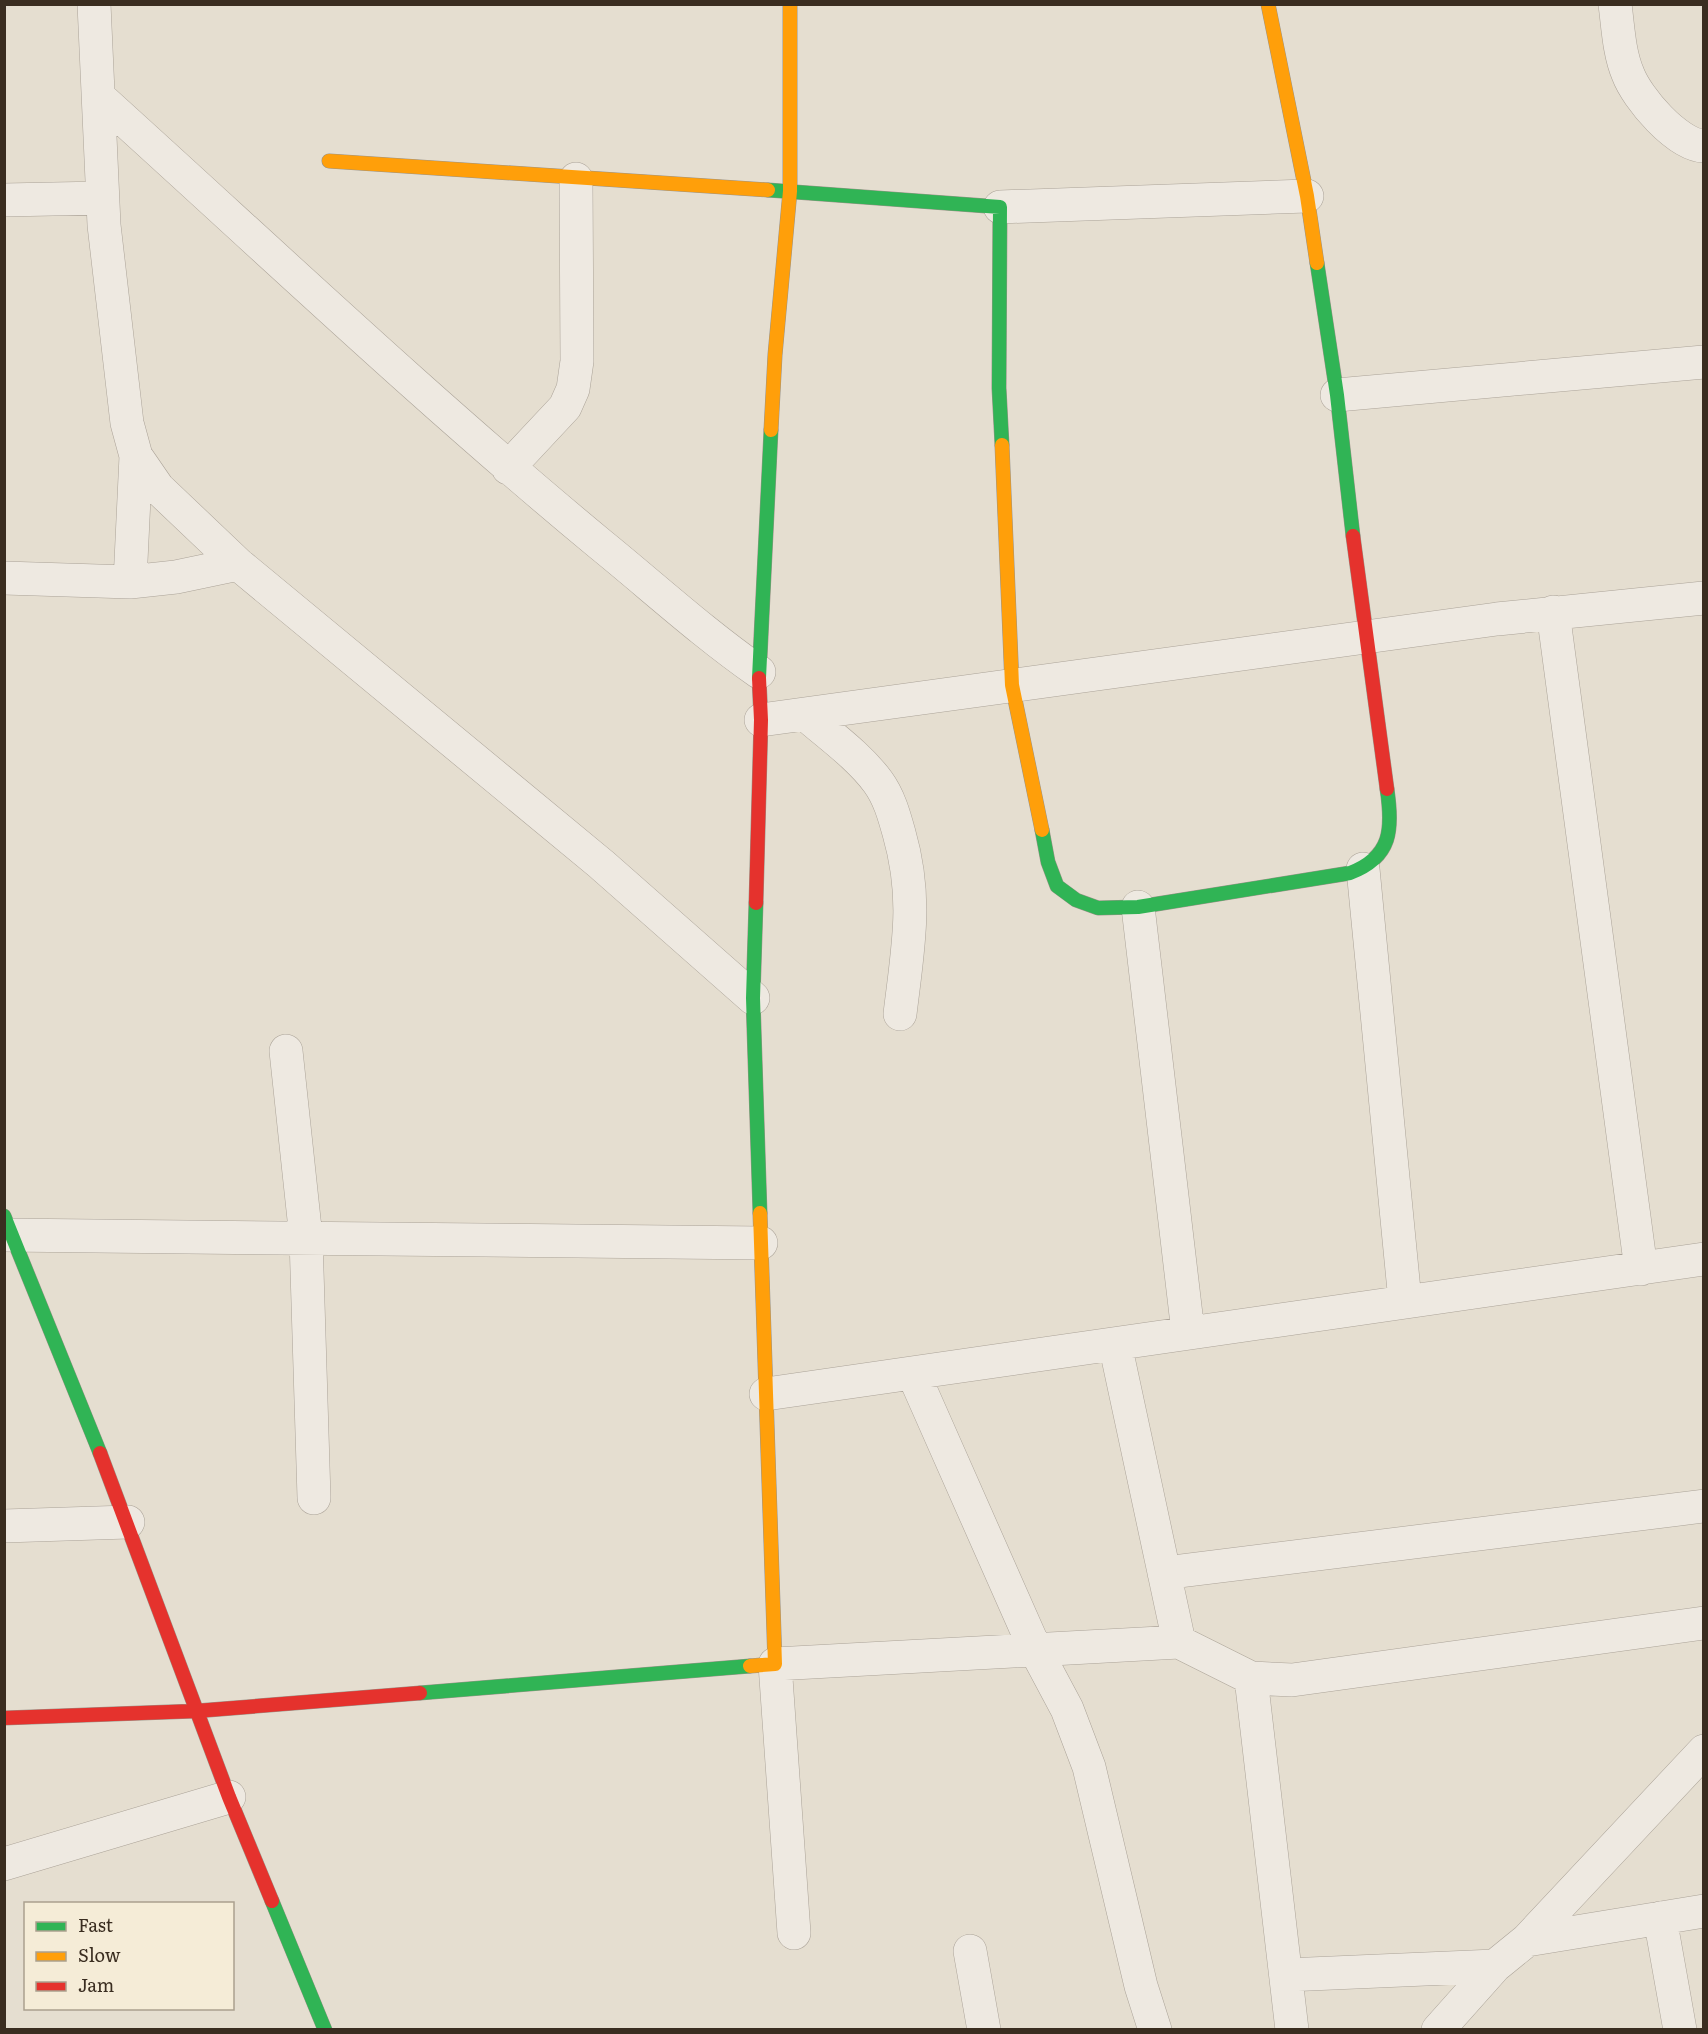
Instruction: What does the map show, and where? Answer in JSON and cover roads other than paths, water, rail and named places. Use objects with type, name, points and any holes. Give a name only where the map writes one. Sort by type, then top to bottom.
[{"type":"street","points":[[94,4],[102,198],[127,423],[136,456],[130,582]]},
{"type":"street","points":[[790,4],[790,191],[775,355],[759,672],[761,720],[753,998],[775,1664],[794,1933]]},
{"type":"street","points":[[1000,207],[999,388],[1012,685],[1048,862],[1057,886],[1076,900],[1098,908],[1138,907],[1363,869],[1381,852],[1390,828],[1337,395],[1307,196],[1268,4]]},
{"type":"street","points":[[1615,4],[1627,72],[1634,87],[1676,136],[1695,145],[1704,146]]},
{"type":"street","points":[[99,97],[314,295],[508,468],[713,640],[759,672]]},
{"type":"street","points":[[328,161],[1000,207],[1307,196]]},
{"type":"street","points":[[508,468],[565,407],[573,389],[577,361],[576,179]]},
{"type":"street","points":[[4,200],[102,198]]},
{"type":"street","points":[[1337,395],[1704,362]]},
{"type":"street","points":[[136,456],[158,488],[238,564],[601,864],[753,998]]},
{"type":"street","points":[[4,578],[130,582],[176,577],[238,564]]},
{"type":"street","points":[[761,720],[1553,612],[1704,598]]},
{"type":"street","points":[[1553,612],[1641,1269]]},
{"type":"street","points":[[805,714],[861,763],[879,782],[892,807],[911,885],[912,923],[900,1014]]},
{"type":"street","points":[[1363,869],[1405,1301]]},
{"type":"street","points":[[1138,907],[1188,1332]]},
{"type":"street","points":[[286,1051],[306,1238],[314,1498]]},
{"type":"street","points":[[325,2030],[196,1711],[128,1522],[8,1228],[306,1238],[761,1243]]},
{"type":"street","points":[[766,1394],[1704,1259]]},
{"type":"street","points":[[1115,1344],[1179,1642]]},
{"type":"street","points":[[913,1373],[1035,1649],[1066,1709],[1089,1767],[1141,1986],[1155,2030]]},
{"type":"street","points":[[1164,1573],[1704,1506]]},
{"type":"street","points":[[4,1526],[128,1522]]},
{"type":"street","points":[[4,1718],[196,1711],[775,1664],[1179,1642],[1251,1678],[1292,1680],[1704,1623]]},
{"type":"street","points":[[1251,1678],[1292,2030]]},
{"type":"street","points":[[1438,2030],[1495,1966],[1527,1940],[1704,1751]]},
{"type":"street","points":[[4,1864],[230,1797]]},
{"type":"street","points":[[1527,1940],[1704,1911]]},
{"type":"street","points":[[1660,1918],[1680,2030]]},
{"type":"street","points":[[970,1951],[984,2030]]},
{"type":"street","points":[[1286,1975],[1495,1966]]}]
